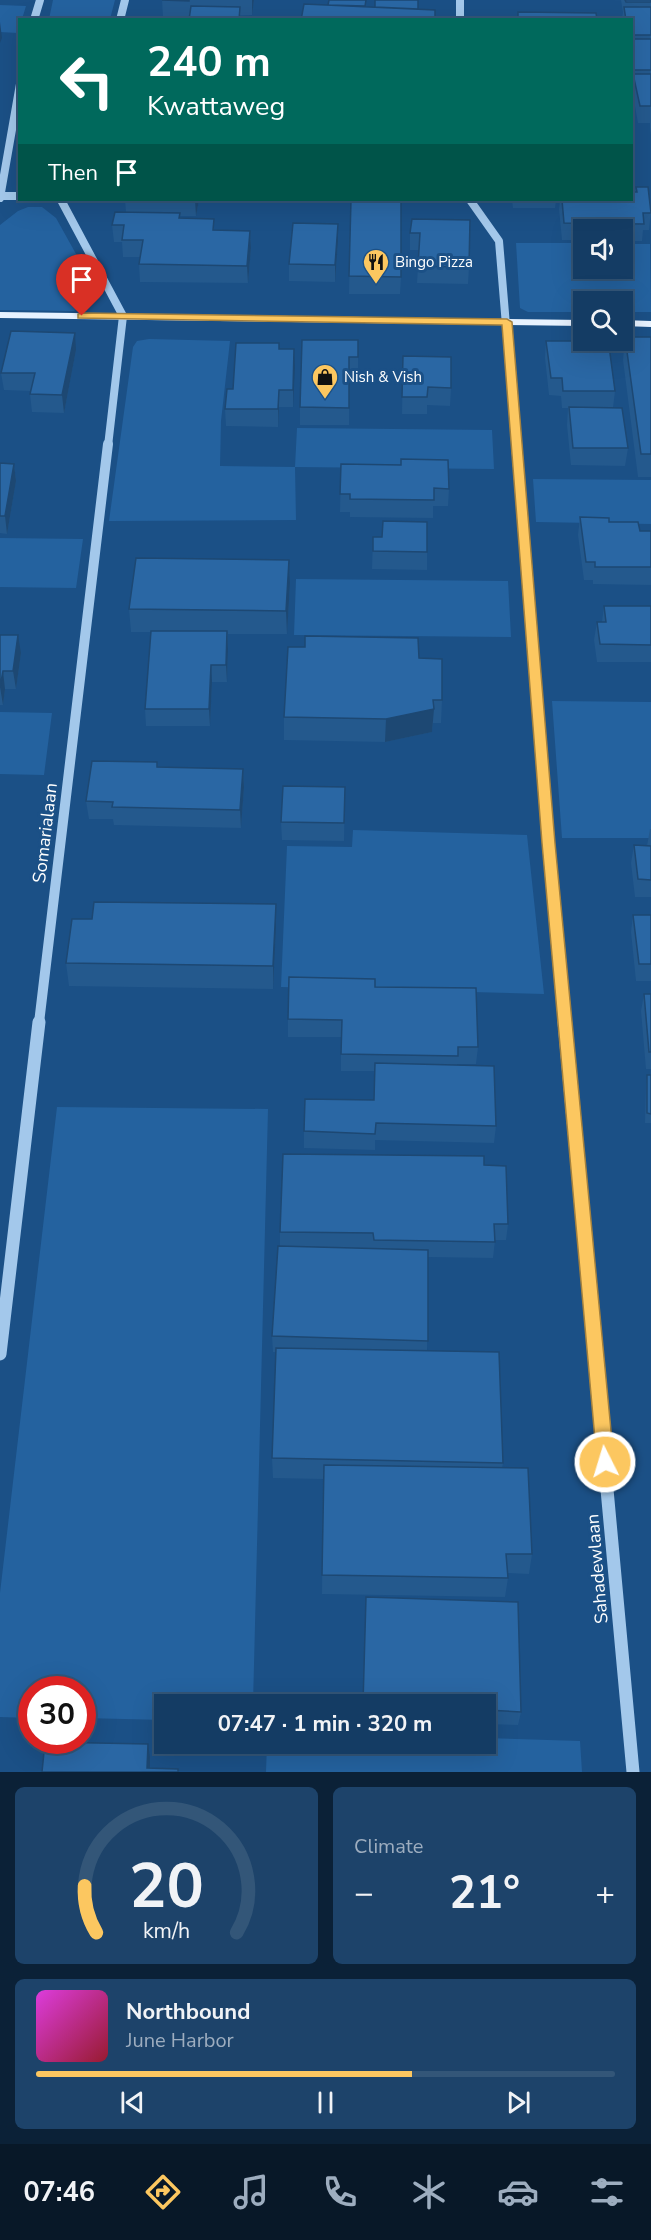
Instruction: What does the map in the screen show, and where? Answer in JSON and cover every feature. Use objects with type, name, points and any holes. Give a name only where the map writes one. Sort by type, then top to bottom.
[{"type":"main road","points":[[0,315],[573,323]]},
{"type":"main road","points":[[633,323],[651,324]]},
{"type":"street","points":[[35,18],[40,0]]},
{"type":"street","points":[[120,18],[125,0]]},
{"type":"street","points":[[460,0],[460,18]]},
{"type":"street","points":[[18,93],[1,197],[18,196]]},
{"type":"street","points":[[61,201],[123,316]]},
{"type":"street","name":"Sahadewlaan","points":[[471,201],[499,241],[548,843],[633,1772]]},
{"type":"street","name":"Somarialaan","points":[[0,1354],[123,316]]},
{"type":"shaded area","points":[[53,0],[115,0],[110,18],[49,18]]},
{"type":"shaded area","points":[[0,5],[26,6],[22,18],[18,18],[18,33],[0,32]]},
{"type":"shaded area","points":[[28,207],[42,207],[56,218],[95,288],[91,300],[74,311],[0,310],[0,225],[18,211]]},
{"type":"shaded area","points":[[516,243],[573,243],[573,279],[633,279],[633,244],[650,244],[651,312],[633,312],[633,291],[573,291],[573,312],[528,312],[520,308]]},
{"type":"shaded area","points":[[149,339],[230,341],[221,421],[220,466],[295,467],[296,520],[109,521],[133,347],[137,341]]},
{"type":"shaded area","points":[[297,428],[492,430],[494,469],[295,467]]},
{"type":"shaded area","points":[[533,479],[651,480],[651,524],[536,522]]},
{"type":"shaded area","points":[[0,538],[83,539],[76,588],[0,587]]},
{"type":"shaded area","points":[[296,579],[508,581],[511,637],[294,635]]},
{"type":"shaded area","points":[[552,701],[651,702],[651,838],[562,838]]},
{"type":"shaded area","points":[[0,712],[52,713],[44,775],[0,774]]},
{"type":"shaded area","points":[[353,830],[527,835],[544,994],[281,987],[287,846],[352,847]]},
{"type":"shaded area","points":[[57,1107],[268,1109],[253,1694],[154,1694],[154,1720],[96,1718],[96,1676],[18,1676],[18,1718],[0,1717],[0,1593]]},
{"type":"shaded area","points":[[496,1738],[580,1741],[582,1772],[266,1772],[267,1754],[496,1754]]},
{"type":"building","points":[[329,0],[366,0],[365,6],[328,5]]},
{"type":"building","points":[[375,0],[418,0],[418,9],[375,7]]},
{"type":"building","points":[[625,0],[651,0],[651,2],[626,2]]},
{"type":"building","points":[[304,4],[435,10],[435,18],[301,18]]},
{"type":"building","points":[[191,6],[240,7],[239,18],[189,18]]},
{"type":"building","points":[[624,7],[651,7],[651,35],[633,35],[633,18],[626,18]]},
{"type":"building","points":[[518,12],[596,13],[597,18],[518,18]]},
{"type":"building","points":[[633,39],[651,39],[651,70],[633,70]]},
{"type":"building","points":[[633,74],[651,74],[651,106],[640,106]]},
{"type":"building","points":[[636,187],[648,187],[651,213],[643,213],[644,224],[633,224],[633,219],[573,219],[573,223],[564,223],[562,201],[633,201],[633,192],[637,192]]},
{"type":"building","points":[[351,201],[401,201],[401,277],[349,276]]},
{"type":"building","points":[[115,212],[180,213],[179,218],[214,219],[213,230],[250,231],[247,266],[139,264],[143,240],[122,240],[124,225],[112,225]]},
{"type":"building","points":[[412,219],[470,220],[469,267],[418,266],[420,233],[410,233]]},
{"type":"building","points":[[293,223],[338,224],[335,265],[289,264]]},
{"type":"building","points":[[11,331],[75,333],[62,395],[30,394],[35,373],[1,373]]},
{"type":"building","points":[[633,337],[651,337],[651,454],[641,454],[627,351],[633,351]]},
{"type":"building","name":"Nish & Vish","points":[[302,340],[358,340],[358,357],[349,357],[349,408],[300,407]]},
{"type":"building","points":[[546,341],[573,341],[573,351],[610,351],[615,391],[563,391],[562,378],[551,378]]},
{"type":"building","points":[[236,343],[279,343],[279,349],[294,349],[293,390],[279,390],[278,409],[225,409],[227,389],[233,389]]},
{"type":"building","points":[[403,356],[451,357],[451,388],[428,387],[427,397],[402,397]]},
{"type":"building","points":[[569,407],[622,408],[628,448],[573,448]]},
{"type":"building","points":[[401,459],[448,460],[449,489],[434,488],[434,500],[350,499],[350,494],[340,494],[341,464],[401,465]]},
{"type":"building","points":[[0,463],[14,464],[5,516],[0,516]]},
{"type":"building","points":[[580,517],[609,518],[609,522],[638,522],[640,531],[651,531],[651,567],[595,567],[595,562],[586,562]]},
{"type":"building","points":[[383,521],[427,522],[427,552],[373,551],[373,537],[382,537]]},
{"type":"building","points":[[136,558],[289,560],[286,611],[129,609]]},
{"type":"building","points":[[604,606],[651,606],[651,645],[600,644],[597,622],[606,622]]},
{"type":"building","points":[[151,631],[227,631],[226,665],[211,665],[209,709],[145,709]]},
{"type":"building","points":[[0,635],[18,635],[13,671],[3,671],[0,687]]},
{"type":"building","points":[[305,636],[418,638],[419,658],[442,659],[442,700],[433,700],[434,709],[386,719],[284,717],[288,647],[305,647]]},
{"type":"building","points":[[92,761],[157,762],[157,767],[243,769],[240,810],[112,807],[113,802],[86,801]]},
{"type":"building","points":[[283,786],[345,787],[344,823],[281,822]]},
{"type":"building","points":[[634,845],[651,846],[651,880],[638,879]]},
{"type":"building","points":[[94,902],[276,904],[273,966],[66,963],[72,919],[92,919]]},
{"type":"building","points":[[633,915],[651,915],[651,964],[639,964]]},
{"type":"building","points":[[289,977],[375,979],[375,987],[476,988],[478,1047],[458,1047],[458,1056],[341,1054],[342,1020],[288,1019]]},
{"type":"building","points":[[644,994],[651,994],[651,1052],[649,1052]]},
{"type":"building","points":[[375,1063],[494,1066],[496,1126],[376,1123],[375,1134],[304,1131],[305,1099],[374,1100]]},
{"type":"building","points":[[647,1075],[651,1075],[651,1114],[647,1113]]},
{"type":"building","points":[[283,1154],[484,1156],[484,1165],[506,1166],[508,1224],[494,1224],[495,1242],[374,1240],[373,1233],[280,1232]]},
{"type":"building","points":[[278,1246],[428,1250],[428,1341],[272,1336]]},
{"type":"building","points":[[276,1348],[499,1352],[503,1463],[272,1458]]},
{"type":"building","points":[[324,1465],[528,1468],[532,1554],[506,1554],[508,1578],[322,1575]]},
{"type":"building","points":[[366,1597],[518,1602],[521,1712],[496,1711],[496,1694],[363,1694]]},
{"type":"building","points":[[96,1743],[148,1744],[147,1768],[178,1769],[178,1772],[42,1772],[44,1754],[96,1754]]},
{"type":"place","name":"Bingo Pizza","points":[[376,285]]},
{"type":"place","name":"Nish & Vish","points":[[325,400]]},
{"type":"route","points":[[82,316],[507,322],[548,843],[605,1462]]}]
